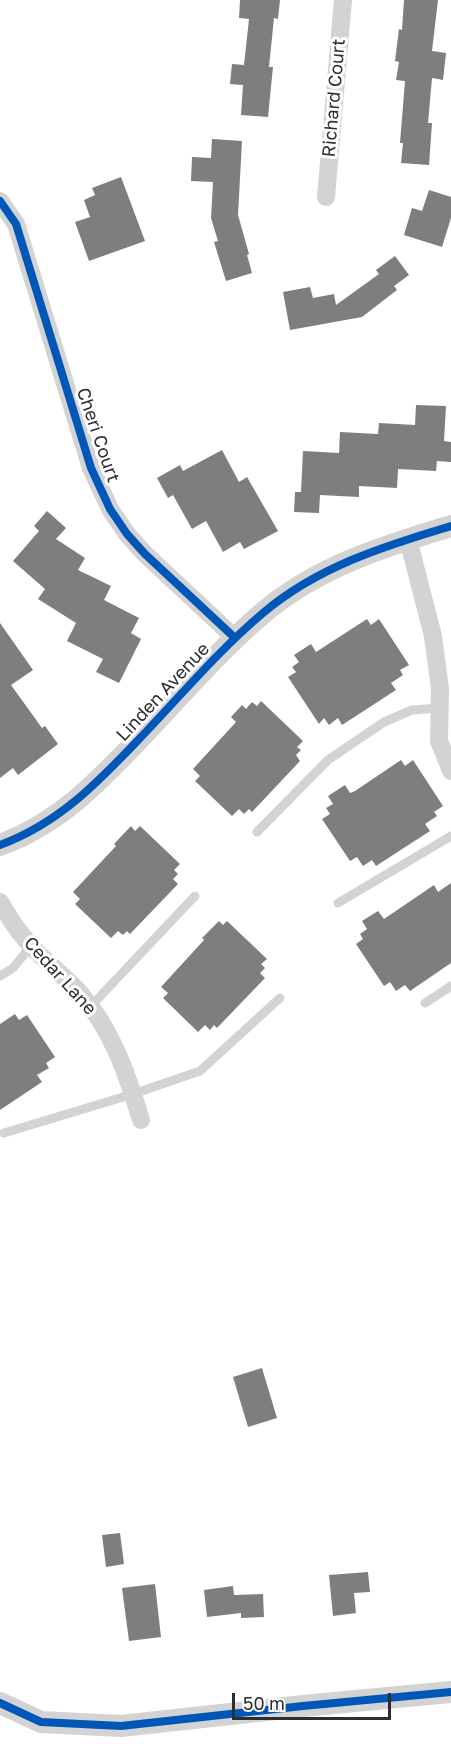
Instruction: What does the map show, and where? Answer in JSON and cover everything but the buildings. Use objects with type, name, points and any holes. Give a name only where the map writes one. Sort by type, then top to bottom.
[{"type":"street","name":"Richard Court","points":[[326,197],[343,0]]},
{"type":"street","name":"Cheri Court","points":[[0,201],[16,224],[91,468],[110,509],[127,534],[145,554],[235,638]]},
{"type":"street","name":"Linden Avenue","points":[[0,845],[50,821],[80,799],[235,638],[265,611],[300,586],[339,565],[381,547],[451,526]]},
{"type":"street","points":[[408,539],[445,687],[439,708],[439,741],[451,771]]},
{"type":"street","name":"Cedar Lane","points":[[0,902],[9,918],[31,946],[79,993],[101,1022],[117,1050],[141,1120]]},
{"type":"street","points":[[0,1703],[41,1722],[121,1726],[451,1692]]},
{"type":"lane","points":[[257,832],[328,760],[346,747],[384,722],[412,710],[439,708]]},
{"type":"lane","points":[[338,903],[451,836]]},
{"type":"lane","points":[[90,1007],[195,896]]},
{"type":"lane","points":[[0,976],[13,968],[31,946]]},
{"type":"lane","points":[[425,1003],[451,986]]},
{"type":"lane","points":[[4,1132],[133,1094],[200,1071],[280,998]]},
{"type":"cycle path","points":[[0,201],[16,224],[91,468],[110,509],[127,534],[145,554],[235,638]]},
{"type":"cycle path","points":[[0,845],[41,825],[77,799],[126,753],[231,642],[284,597],[352,560],[451,526]]},
{"type":"cycle path","points":[[0,1703],[41,1722],[121,1726],[451,1692]]}]
